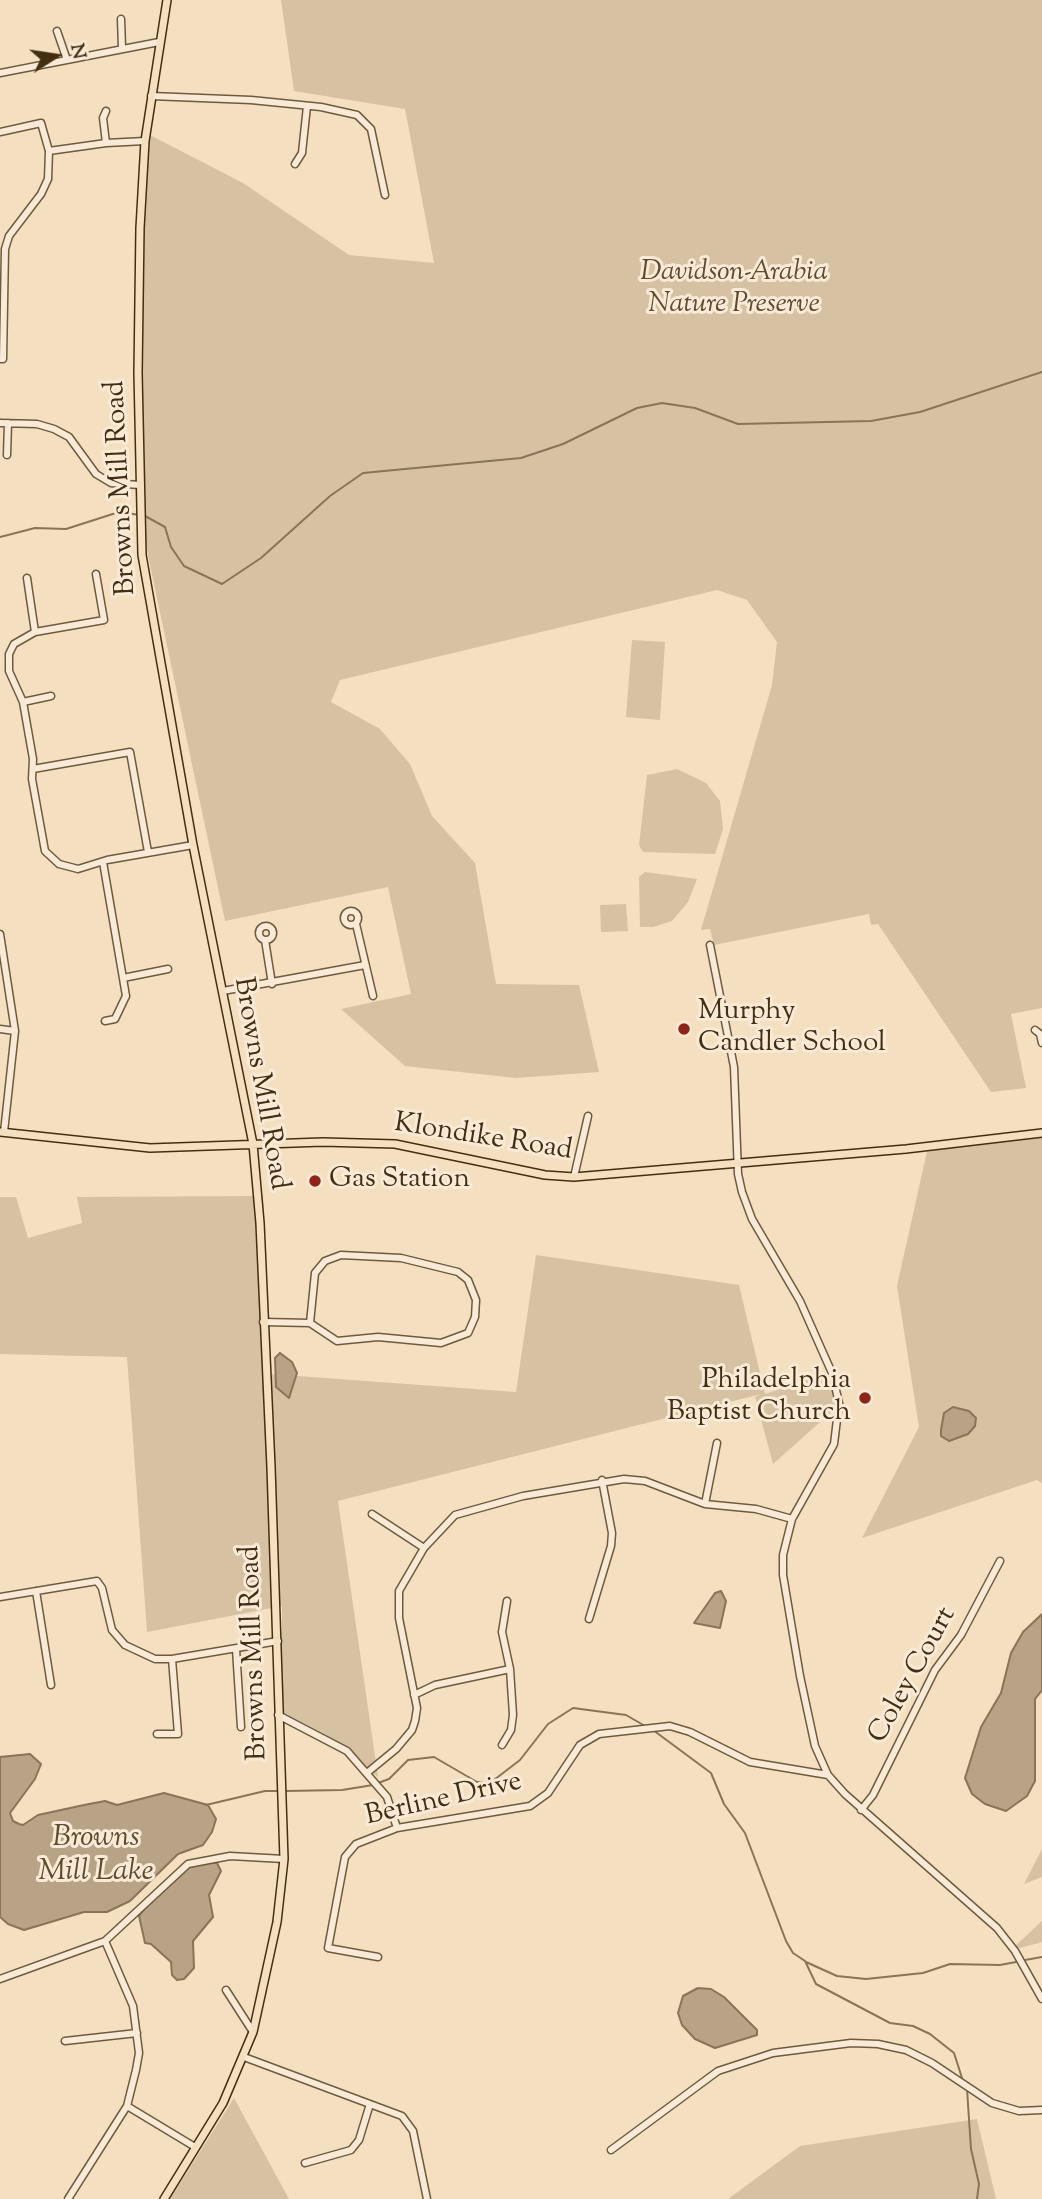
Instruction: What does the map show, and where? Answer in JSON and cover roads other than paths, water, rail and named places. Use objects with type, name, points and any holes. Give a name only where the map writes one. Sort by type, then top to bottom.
[{"type":"main road","name":"Browns Mill Road","points":[[164,2199],[223,2103],[253,2032],[277,1922],[284,1859],[278,1641],[260,1223],[253,1144],[193,845],[153,632],[142,555],[138,373],[145,141],[167,0]]},
{"type":"main road","name":"Klondike Road","points":[[2,1132],[150,1148],[253,1144],[395,1144],[545,1175],[573,1177],[1042,1133]]},
{"type":"street","points":[[121,19],[122,48]]},
{"type":"street","points":[[57,31],[67,60]]},
{"type":"street","points":[[0,73],[159,42]]},
{"type":"street","points":[[151,96],[251,100],[357,115],[371,129],[385,195]]},
{"type":"street","points":[[295,164],[302,153],[307,106]]},
{"type":"street","points":[[106,111],[103,118],[106,142]]},
{"type":"street","points":[[0,132],[41,123],[50,151],[48,179],[41,194],[9,236],[5,249],[4,359]]},
{"type":"street","points":[[50,151],[106,142],[145,141]]},
{"type":"street","points":[[54,429],[56,420]]},
{"type":"street","points":[[7,455],[4,423],[37,424],[69,437],[96,474],[111,483],[140,485]]},
{"type":"street","points":[[96,574],[104,620],[35,632],[14,644],[9,671],[23,702],[33,769],[32,779],[48,856],[71,869],[193,845]]},
{"type":"street","points":[[27,578],[35,632]]},
{"type":"street","points":[[7,639],[14,644]]},
{"type":"street","points":[[23,702],[51,696]]},
{"type":"street","points":[[33,769],[130,752],[148,852]]},
{"type":"street","points":[[103,862],[126,996],[123,1008],[115,1019],[105,1021]]},
{"type":"street","points":[[356,924],[373,996]]},
{"type":"street","points":[[0,934],[15,1031],[2,1132]]},
{"type":"street","points":[[265,940],[272,984]]},
{"type":"street","points":[[710,945],[734,1067],[742,1192],[752,1219],[800,1301],[832,1373],[839,1403],[834,1444],[792,1519],[783,1555],[783,1574],[811,1732],[828,1775],[862,1810],[997,1928],[1015,1951],[1042,1999]]},
{"type":"street","points":[[223,990],[272,984],[366,965]]},
{"type":"street","points":[[123,978],[168,969]]},
{"type":"street","points":[[0,1029],[15,1031]]},
{"type":"street","points":[[1034,1030],[1040,1034],[1042,1042]]},
{"type":"street","points":[[573,1177],[588,1116]]},
{"type":"street","points":[[263,1322],[310,1323],[337,1341],[378,1337],[441,1343],[468,1333],[475,1317],[476,1300],[471,1285],[458,1272],[379,1255],[341,1255],[323,1259],[319,1266],[313,1282],[310,1323]]},
{"type":"street","points":[[705,1504],[717,1443]]},
{"type":"street","points":[[368,1772],[388,1757],[412,1730],[417,1708],[401,1636],[398,1602],[404,1578],[443,1525],[470,1508],[602,1480],[645,1481],[705,1504],[756,1509],[792,1519]]},
{"type":"street","points":[[589,1619],[611,1546],[612,1533],[602,1480]]},
{"type":"street","points":[[372,1514],[424,1548]]},
{"type":"street","name":"Coley Court","points":[[862,1810],[873,1795],[934,1670],[961,1634],[1000,1561]]},
{"type":"street","points":[[0,1597],[97,1581],[102,1588],[107,1619],[118,1638],[145,1656],[172,1659],[278,1641]]},
{"type":"street","points":[[36,1591],[51,1685]]},
{"type":"street","points":[[502,1745],[511,1730],[513,1715],[510,1669],[502,1632],[507,1601]]},
{"type":"street","points":[[236,1650],[241,1727]]},
{"type":"street","points":[[157,1734],[178,1734],[172,1659]]},
{"type":"street","points":[[414,1695],[435,1685],[510,1669]]},
{"type":"street","points":[[278,1715],[347,1751],[387,1797],[397,1828]]},
{"type":"street","name":"Berline Drive","points":[[378,1957],[328,1948],[345,1857],[362,1840],[397,1828],[530,1806],[548,1793],[580,1745],[592,1737],[613,1731],[670,1726],[690,1732],[750,1762],[828,1775]]},
{"type":"street","points":[[0,1979],[105,1941],[188,1864],[230,1856],[284,1859]]},
{"type":"street","points":[[68,2199],[127,2106],[136,2070],[137,2033],[133,2006],[105,1941]]},
{"type":"street","points":[[226,1990],[253,2032]]},
{"type":"street","points":[[65,2040],[137,2033]]},
{"type":"street","points":[[611,2150],[718,2071],[773,2053],[851,2043],[878,2044],[906,2050],[932,2063],[992,2103],[1019,2111],[1042,2110]]},
{"type":"street","points":[[244,2057],[394,2111],[407,2121],[413,2131],[427,2199]]},
{"type":"street","points":[[305,2163],[331,2158],[351,2150],[359,2140],[370,2104]]},
{"type":"street","points":[[127,2106],[195,2147]]},
{"type":"water","points":[[280,1353],[292,1362],[297,1373],[289,1398],[276,1387],[275,1358]]},
{"type":"water","points":[[953,1407],[969,1411],[976,1418],[975,1426],[968,1434],[949,1441],[941,1436],[941,1430],[944,1413]]},
{"type":"water","points":[[721,1591],[726,1601],[720,1628],[694,1623],[715,1593]]},
{"type":"water","points":[[1042,1614],[1042,1690],[1035,1699],[1035,1781],[1027,1796],[1006,1811],[985,1804],[972,1794],[965,1778],[981,1727],[1001,1693],[1011,1653],[1023,1632]]},
{"type":"water","name":"Browns Mill Lake","points":[[30,1754],[41,1764],[35,1779],[10,1813],[13,1821],[19,1824],[23,1825],[38,1815],[84,1805],[105,1801],[117,1805],[164,1793],[208,1805],[216,1819],[212,1832],[203,1845],[178,1854],[130,1901],[107,1912],[84,1912],[24,1930],[8,1924],[0,1917],[0,1757]]},
{"type":"water","points":[[217,1863],[221,1871],[209,1895],[213,1917],[193,1941],[194,1968],[184,1979],[177,1980],[172,1975],[171,1962],[151,1944],[145,1943],[139,1916],[150,1901],[178,1875],[192,1866]]},
{"type":"water","points":[[698,1988],[711,1989],[724,1997],[757,2030],[757,2035],[715,2048],[695,2039],[682,2025],[678,2013],[683,1996]]},
{"type":"waterway","points":[[145,516],[165,527],[171,547],[184,566],[222,584],[261,558],[330,496],[363,473],[521,458],[563,444],[637,408],[662,403],[695,408],[738,424],[871,421],[920,412],[1042,372]]},
{"type":"waterway","points":[[0,537],[35,528],[66,529],[119,512],[140,515]]},
{"type":"waterway","points":[[378,1783],[389,1779],[408,1760],[434,1757],[477,1782],[490,1783],[520,1760],[548,1724],[573,1708],[626,1715],[645,1726]]},
{"type":"waterway","points":[[653,1730],[711,1773],[724,1804],[745,1833],[786,1941],[793,1953],[805,1961],[816,1984],[890,2023],[913,2026],[930,2034],[954,2053],[962,2078]]},
{"type":"waterway","points":[[285,1791],[342,1790],[373,1785]]},
{"type":"waterway","points":[[206,1805],[265,1791],[279,1791]]},
{"type":"waterway","points":[[1025,1960],[1042,1957]]},
{"type":"waterway","points":[[806,1962],[837,1976],[866,1979],[923,1973],[950,1964],[1000,1965],[1016,1962]]},
{"type":"waterway","points":[[967,2089],[971,2149],[979,2184],[977,2199]]},
{"type":"place","name":"Murphy Candler School","points":[[684,1029]]},
{"type":"place","name":"Gas Station","points":[[315,1181]]},
{"type":"place","name":"Philadelphia Baptist Church","points":[[865,1398]]},
{"type":"park label","name":"Davidson-Arabia Nature Preserve","points":[[734,290]]}]
